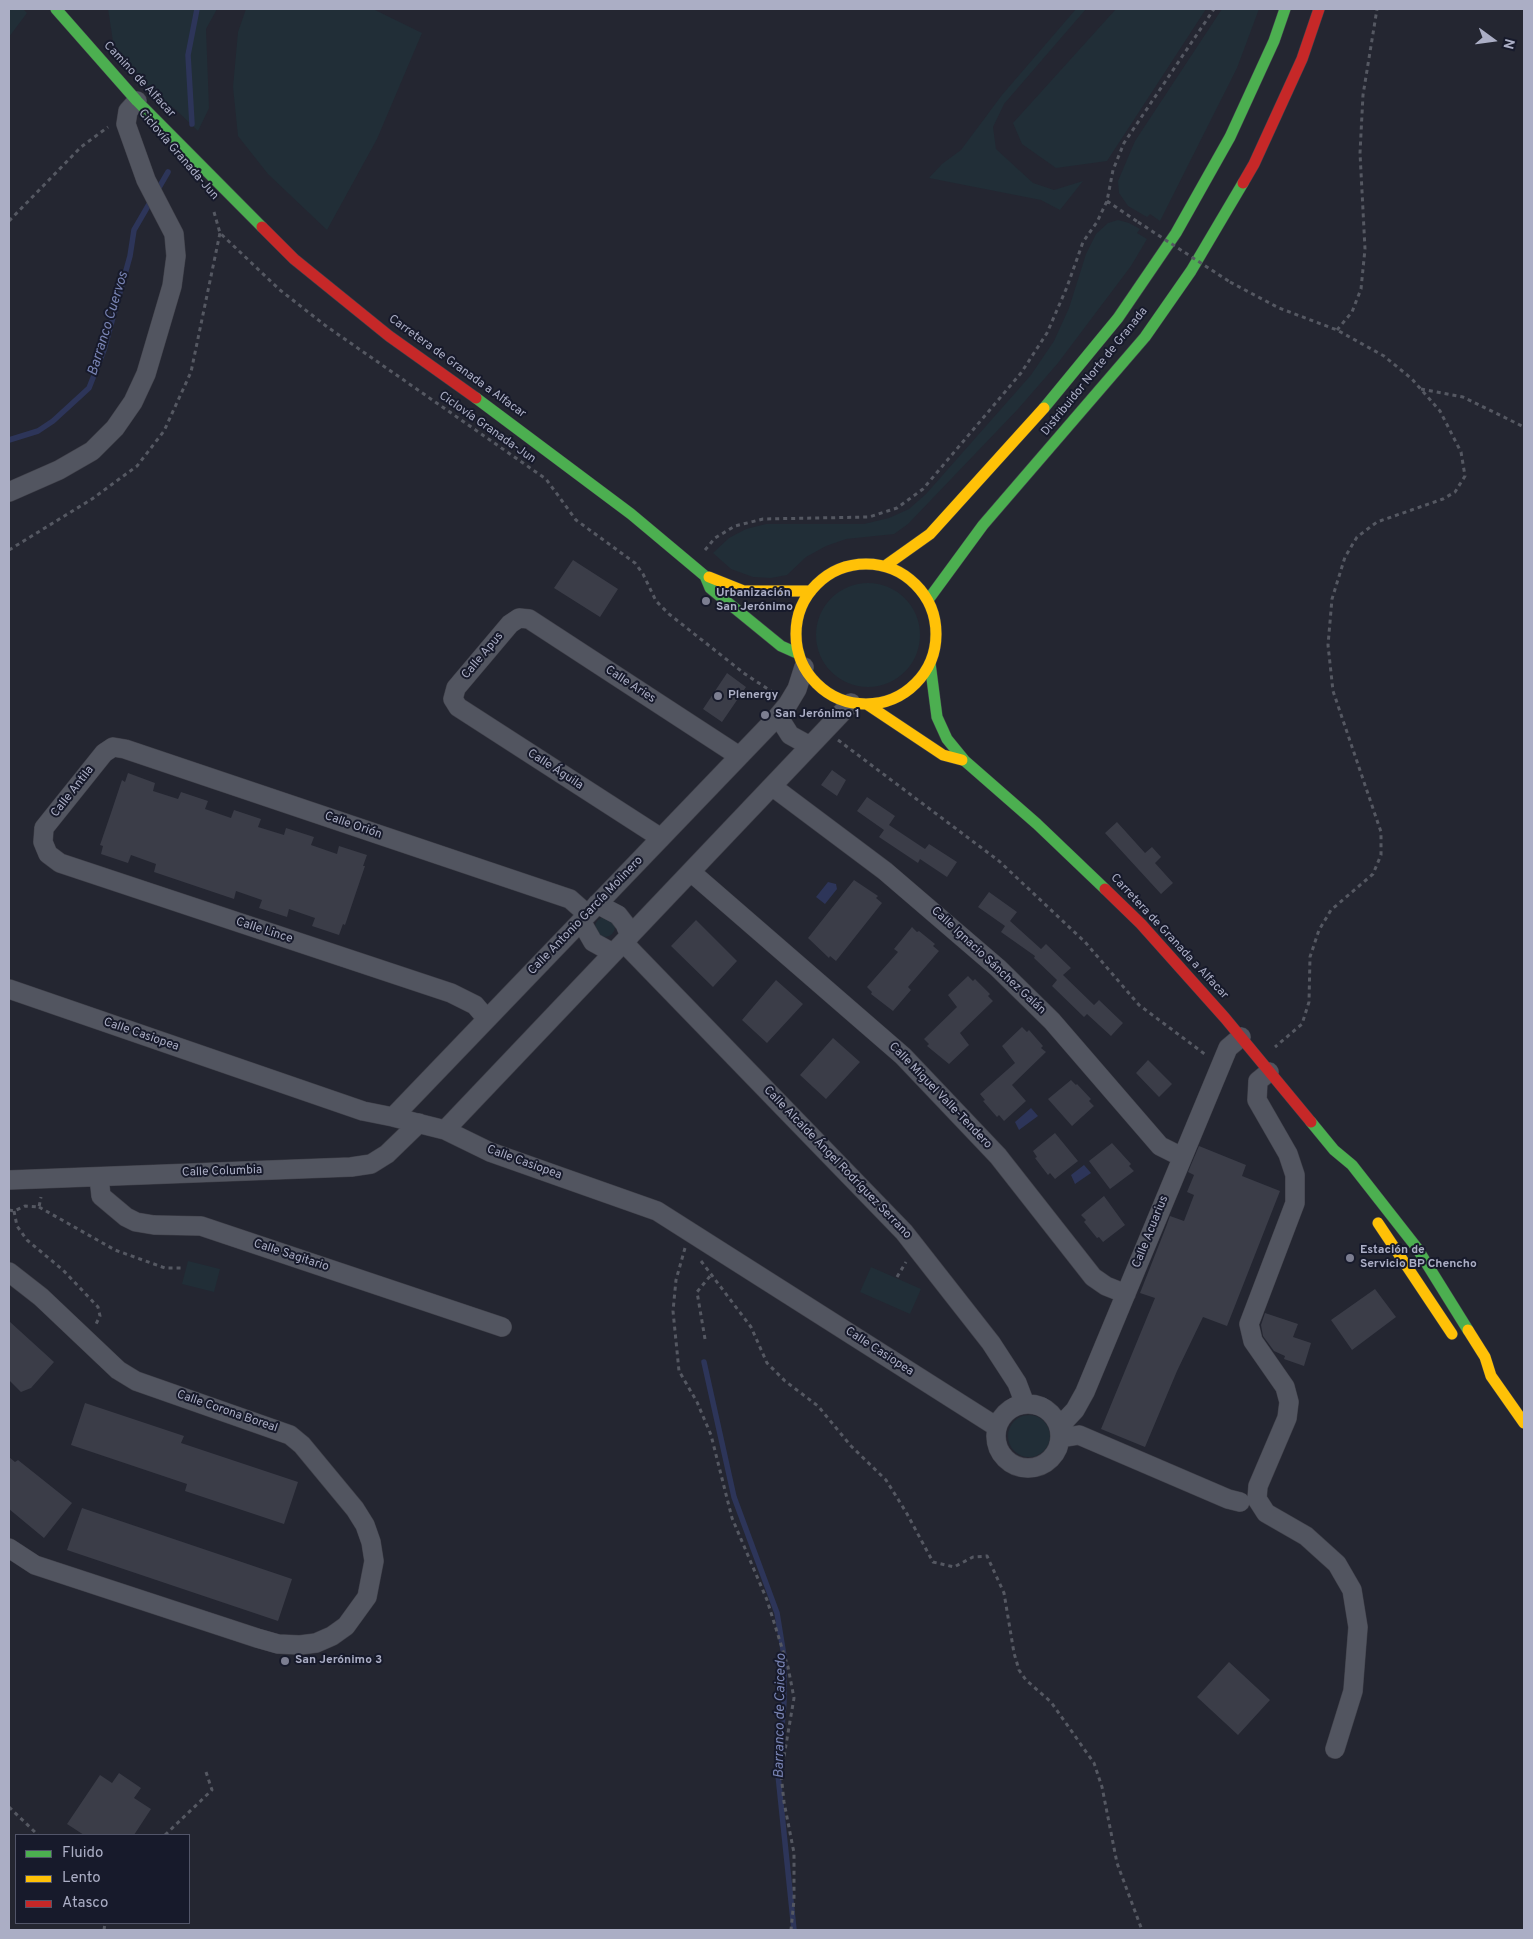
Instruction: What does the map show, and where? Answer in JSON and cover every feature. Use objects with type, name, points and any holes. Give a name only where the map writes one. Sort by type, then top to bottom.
[{"type":"main road","name":"Camino de Alfacar","points":[[56,9],[133,106],[203,168]]},
{"type":"main road","name":"Distribuidor Norte de Granada","points":[[885,566],[930,534],[1050,402],[1118,318],[1176,233],[1230,137],[1274,41],[1285,9]]},
{"type":"main road","name":"Distribuidor Norte de Granada","points":[[928,600],[982,525],[1145,336],[1191,271],[1254,164],[1302,59],[1319,9]]},
{"type":"main road","name":"Carretera de Granada a Alfacar","points":[[203,168],[294,259],[341,299],[564,462],[631,514],[705,576],[744,591],[811,591]]},
{"type":"main road","points":[[865,563],[885,566],[902,573],[916,585],[928,600],[935,620],[936,642],[930,663],[920,680],[905,693],[888,701],[859,704],[831,695],[815,682],[802,661],[796,632],[800,610],[811,591],[826,576],[844,567],[865,563]]},
{"type":"main road","name":"Carretera de Granada a Alfacar","points":[[705,576],[710,588],[802,661]]},
{"type":"main road","name":"Carretera de Granada a Alfacar","points":[[930,663],[937,717],[946,739],[965,761],[1103,885],[1179,964],[1334,1150],[1352,1165],[1417,1248],[1484,1357],[1491,1376],[1524,1423]]},
{"type":"main road","name":"Carretera de Granada a Alfacar","points":[[859,704],[885,718],[943,755],[965,761]]},
{"type":"main road","name":"Carretera de Granada a Alfacar","points":[[1334,1150],[1352,1184]]},
{"type":"main road","points":[[1373,1217],[1459,1344]]},
{"type":"main road","name":"Carretera de Granada a Alfacar","points":[[1476,1365],[1491,1376]]},
{"type":"street","points":[[9,492],[59,470],[92,450],[115,428],[133,402],[146,374],[172,286],[176,256],[174,234],[146,180],[126,124],[133,106]]},
{"type":"street","name":"Calle Apus","points":[[453,699],[456,688],[510,624],[519,618]]},
{"type":"street","name":"Calle Aries","points":[[519,618],[529,620],[739,756]]},
{"type":"street","name":"Calle Antonio García Molinero","points":[[393,1116],[782,712],[797,689],[802,661]]},
{"type":"street","name":"Calle Águila","points":[[453,699],[458,707],[661,838]]},
{"type":"street","points":[[445,1130],[810,746],[828,733],[859,704]]},
{"type":"street","points":[[782,712],[790,735],[810,746]]},
{"type":"street","name":"Calle Antila","points":[[43,842],[44,828],[104,752],[113,747]]},
{"type":"street","name":"Calle Orión","points":[[113,747],[126,749],[570,899],[588,913]]},
{"type":"street","name":"Calle Ignacio Sánchez Galán","points":[[772,787],[885,871],[998,968],[1052,1021],[1160,1146],[1182,1157]]},
{"type":"street","name":"Calle Lince","points":[[43,842],[48,854],[60,863],[451,993],[475,1006],[487,1019]]},
{"type":"street","name":"Calle Miguel Valle-Tendero","points":[[691,872],[903,1056],[998,1156],[1093,1277],[1106,1286],[1126,1294]]},
{"type":"street","points":[[588,913],[618,915],[625,924],[622,944],[593,942],[588,913]]},
{"type":"street","name":"Calle Alcalde Ángel Rodríguez Serrano","points":[[622,944],[904,1232],[992,1343],[1017,1383],[1025,1404]]},
{"type":"street","name":"Calle Casiopea","points":[[9,989],[363,1112],[393,1116],[445,1130],[490,1152],[657,1211],[997,1427]]},
{"type":"street","name":"Calle Acuarius","points":[[1060,1432],[1085,1392],[1228,1048],[1241,1037]]},
{"type":"street","points":[[1264,1066],[1258,1081],[1257,1100],[1288,1154],[1295,1175],[1295,1203],[1249,1324],[1253,1341],[1285,1387],[1289,1402],[1287,1418],[1258,1486],[1257,1499],[1266,1513],[1306,1536],[1337,1564],[1352,1590],[1358,1627],[1353,1691],[1335,1750]]},
{"type":"street","name":"Calle Columbia","points":[[9,1180],[351,1168],[371,1164],[387,1154],[419,1123]]},
{"type":"street","name":"Calle Sagitario","points":[[99,1177],[101,1196],[126,1217],[136,1222],[154,1225],[201,1226],[502,1327]]},
{"type":"street","name":"Calle Corona Boreal","points":[[9,1272],[41,1298],[124,1374],[136,1381],[290,1435],[302,1445],[355,1509],[365,1525],[372,1542],[374,1561],[366,1597],[346,1626],[332,1636],[316,1643],[300,1646],[278,1644],[257,1638],[35,1565],[9,1548]]},
{"type":"street","points":[[1025,1404],[1036,1405],[1046,1409],[1054,1417],[1060,1432],[1055,1453],[1044,1465],[1023,1468],[1012,1465],[1004,1458],[998,1449],[996,1438],[997,1427],[1008,1412],[1025,1404]]},
{"type":"street","points":[[1060,1432],[1079,1435],[1228,1499],[1240,1502]]},
{"type":"path","points":[[692,566],[715,538],[735,526],[763,519],[869,517],[897,508],[923,490],[1021,373],[1042,341],[1068,287],[1082,242],[1097,222],[1107,201],[1112,170],[1124,143],[1214,9]]},
{"type":"path","points":[[1337,330],[1352,312],[1361,289],[1365,249],[1360,153],[1362,114],[1377,9]]},
{"type":"path","points":[[9,220],[81,147],[133,106]]},
{"type":"path","points":[[1107,201],[1230,282],[1279,308],[1337,330],[1384,356],[1420,389],[1440,411],[1462,452],[1465,476],[1456,492],[1443,500],[1377,522],[1357,538],[1345,557],[1332,599],[1328,645],[1333,691],[1381,832],[1381,855],[1373,874],[1331,910],[1319,930],[1310,957],[1308,1002],[1302,1024],[1264,1066]]},
{"type":"path","name":"Ciclovía Granada-Jun","points":[[212,205],[220,233],[280,290],[326,326],[546,479],[576,520],[635,563],[643,574],[656,601],[669,614],[745,674],[782,699],[782,712]]},
{"type":"path","points":[[1420,389],[1463,397],[1524,427]]},
{"type":"path","points":[[828,733],[999,861],[1085,942],[1139,1005],[1207,1055]]},
{"type":"path","points":[[39,1207],[42,1190]]},
{"type":"path","points":[[9,1210],[14,1211],[25,1206],[39,1207],[115,1250],[165,1268],[184,1268]]},
{"type":"path","points":[[14,1211],[17,1226],[27,1240],[63,1270],[98,1307],[100,1316],[93,1330]]},
{"type":"path","points":[[686,1245],[681,1257],[676,1280],[673,1311],[679,1371],[697,1402],[711,1435],[732,1518],[767,1600],[788,1667],[794,1698],[782,1774],[784,1802],[794,1853],[794,1900],[791,1930]]},
{"type":"path","points":[[702,1256],[701,1262],[751,1327],[767,1363],[785,1381],[818,1406],[851,1446],[886,1480],[933,1562],[954,1567],[974,1557],[987,1556],[1004,1593],[1014,1653],[1019,1670],[1026,1680],[1051,1702],[1094,1762],[1102,1787],[1117,1863],[1142,1930]]},
{"type":"path","points":[[897,1277],[909,1257]]},
{"type":"path","points":[[705,1339],[697,1292],[711,1275]]},
{"type":"path","points":[[166,1834],[212,1790],[205,1769]]},
{"type":"path","points":[[9,1807],[37,1834]]},
{"type":"shaded area","points":[[10,9],[23,9],[27,13],[9,37]]},
{"type":"shaded area","points":[[108,9],[217,9],[206,29],[209,108],[198,131],[173,107],[169,116],[114,48]]},
{"type":"shaded area","points":[[246,9],[373,9],[422,33],[377,139],[327,230],[268,174],[238,136],[233,87],[238,32]]},
{"type":"shaded area","points":[[1076,9],[1086,9],[1004,104],[993,127],[996,149],[1033,183],[1054,190],[1083,181],[1060,210],[1041,200],[929,178],[942,164],[961,150],[1002,95]]},
{"type":"shaded area","points":[[1116,9],[1206,9],[1107,161],[1056,168],[1022,144],[1013,123]]},
{"type":"shaded area","points":[[1222,9],[1259,9],[1237,68],[1160,221],[1150,214],[1147,217],[1128,206],[1119,193],[1118,181],[1135,141]]},
{"type":"shaded area","points":[[1118,220],[1140,229],[1137,233],[1147,239],[1131,266],[1058,363],[1018,409],[908,524],[894,534],[846,539],[826,546],[806,557],[787,575],[771,578],[753,577],[731,569],[713,553],[729,538],[746,529],[766,524],[864,524],[889,518],[909,509],[926,494],[1031,375],[1054,341],[1069,308],[1086,254],[1096,234],[1108,223]]},
{"type":"shaded area","points":[[868,583],[888,587],[905,598],[916,615],[920,635],[916,655],[905,672],[888,683],[868,687],[848,683],[831,672],[820,655],[816,635],[820,615],[831,598],[848,587]]},
{"type":"shaded area","points":[[601,917],[609,917],[615,923],[615,931],[609,937],[601,937],[595,931],[595,923]]},
{"type":"shaded area","points":[[188,1261],[220,1269],[214,1292],[182,1284]]},
{"type":"shaded area","points":[[871,1267],[921,1289],[910,1314],[860,1292]]},
{"type":"shaded area","points":[[1033,1415],[1041,1418],[1047,1424],[1050,1436],[1047,1448],[1041,1454],[1025,1457],[1017,1454],[1011,1448],[1008,1432],[1011,1424],[1017,1418]]},
{"type":"water","points":[[828,882],[836,884],[837,889],[825,904],[816,897]]},
{"type":"water","points":[[1031,1108],[1038,1116],[1019,1130],[1015,1122]]},
{"type":"water","points":[[1084,1165],[1091,1173],[1075,1184],[1071,1175]]},
{"type":"building","points":[[573,560],[618,589],[600,617],[554,588]]},
{"type":"building","points":[[727,673],[746,687],[722,722],[703,709]]},
{"type":"building","points":[[832,770],[846,780],[837,796],[821,785]]},
{"type":"building","points":[[128,773],[155,783],[153,791],[178,799],[181,792],[208,801],[205,809],[231,818],[234,810],[261,819],[258,827],[284,835],[286,828],[314,837],[311,845],[337,854],[339,846],[367,855],[345,925],[343,924],[339,935],[312,926],[315,918],[289,909],[287,917],[259,908],[262,900],[236,891],[234,899],[154,872],[156,864],[131,855],[128,863],[101,854],[103,846],[100,845],[122,780],[125,782]]},
{"type":"building","points":[[867,797],[895,816],[889,825],[925,849],[929,844],[957,862],[947,877],[920,859],[918,863],[879,837],[884,830],[857,811]]},
{"type":"building","points":[[1117,822],[1145,853],[1152,847],[1161,857],[1155,863],[1173,883],[1161,894],[1105,833]]},
{"type":"building","points":[[854,880],[878,896],[876,898],[882,903],[836,961],[830,956],[829,958],[808,938]]},
{"type":"building","points":[[989,892],[1017,912],[1010,921],[1041,949],[1046,944],[1071,968],[1063,975],[1094,1005],[1099,1000],[1123,1023],[1111,1036],[1087,1014],[1084,1017],[1052,986],[1057,980],[1034,958],[1035,956],[1001,932],[1005,926],[978,907]]},
{"type":"building","points":[[696,920],[737,961],[713,987],[671,946]]},
{"type":"building","points":[[912,927],[935,944],[933,946],[939,951],[908,987],[911,990],[893,1011],[871,994],[872,992],[867,987],[898,952],[894,949]]},
{"type":"building","points":[[968,976],[973,981],[975,979],[990,994],[988,996],[993,1001],[960,1033],[969,1045],[949,1064],[927,1046],[929,1044],[924,1039],[957,1007],[948,995]]},
{"type":"building","points":[[776,980],[803,1004],[767,1043],[742,1020]]},
{"type":"building","points":[[1022,1027],[1027,1032],[1029,1030],[1043,1046],[1041,1048],[1046,1052],[1012,1085],[1026,1101],[1004,1121],[999,1115],[997,1117],[983,1101],[985,1100],[980,1094],[1015,1063],[1002,1046]]},
{"type":"building","points":[[833,1038],[860,1062],[826,1099],[800,1075]]},
{"type":"building","points":[[1148,1060],[1172,1084],[1159,1097],[1136,1073]]},
{"type":"building","points":[[1071,1080],[1091,1099],[1089,1101],[1094,1106],[1072,1126],[1048,1099]]},
{"type":"building","points":[[1055,1133],[1078,1161],[1055,1179],[1050,1173],[1048,1175],[1035,1158],[1037,1157],[1033,1151]]},
{"type":"building","points":[[1112,1143],[1131,1164],[1129,1166],[1134,1171],[1110,1189],[1089,1161]]},
{"type":"building","points":[[1199,1146],[1246,1165],[1242,1176],[1280,1191],[1227,1326],[1203,1317],[1177,1371],[1145,1447],[1101,1429],[1155,1298],[1140,1293],[1170,1216],[1184,1221],[1194,1195],[1187,1192],[1194,1175],[1188,1172]]},
{"type":"building","points":[[1104,1196],[1125,1225],[1103,1242],[1099,1237],[1097,1238],[1084,1222],[1086,1220],[1081,1215]]},
{"type":"building","points":[[1375,1289],[1396,1317],[1352,1350],[1331,1320]]},
{"type":"building","points":[[1265,1313],[1298,1324],[1293,1337],[1311,1343],[1304,1366],[1284,1359],[1285,1356],[1274,1351],[1263,1336],[1261,1325]]},
{"type":"building","points":[[9,1321],[54,1362],[31,1388],[21,1392],[9,1380]]},
{"type":"building","points":[[85,1403],[184,1436],[181,1443],[298,1482],[284,1524],[185,1491],[187,1484],[71,1445]]},
{"type":"building","points":[[9,1457],[15,1462],[18,1460],[72,1503],[44,1538],[9,1509]]},
{"type":"building","points":[[82,1508],[292,1579],[278,1621],[67,1550]]},
{"type":"building","points":[[1229,1662],[1270,1700],[1238,1735],[1197,1697]]},
{"type":"building","points":[[119,1773],[141,1788],[134,1798],[151,1809],[135,1834],[82,1834],[67,1824],[100,1775],[112,1783]]},
{"type":"waterway","name":"Barranco Cuervos","points":[[192,124],[188,55],[197,9]]},
{"type":"waterway","name":"Barranco Cuervos","points":[[157,191],[168,172]]},
{"type":"waterway","name":"Barranco Cuervos","points":[[9,440],[38,431],[53,421],[89,388],[104,350],[130,256],[134,230],[152,199]]},
{"type":"waterway","name":"Barranco de Caicedo","points":[[704,1362],[734,1497],[777,1613],[784,1656],[784,1702],[778,1775],[794,1930]]},
{"type":"traffic: fast","points":[[56,9],[137,101],[262,227]]},
{"type":"traffic: fast","points":[[1044,408],[1118,318],[1176,233],[1230,137],[1274,41],[1285,9]]},
{"type":"traffic: fast","points":[[928,600],[983,525],[1145,337],[1191,271],[1243,183]]},
{"type":"traffic: fast","points":[[476,398],[631,514],[705,576],[710,588],[781,646],[799,654]]},
{"type":"traffic: fast","points":[[930,663],[937,717],[947,739],[965,761],[1037,824],[1105,889]]},
{"type":"traffic: fast","points":[[1311,1122],[1334,1150],[1352,1165],[1417,1248],[1468,1330]]},
{"type":"traffic: slow","points":[[885,566],[930,534],[1044,408]]},
{"type":"traffic: slow","points":[[866,564],[880,565],[893,569],[915,585],[931,607],[935,620],[936,634],[935,648],[931,661],[915,683],[893,699],[880,703],[866,704],[852,703],[839,699],[817,683],[801,661],[797,648],[796,634],[797,620],[801,607],[817,585],[839,569],[852,565],[866,564]]},
{"type":"traffic: slow","points":[[709,577],[744,591],[811,591]]},
{"type":"traffic: slow","points":[[868,705],[943,755],[962,760]]},
{"type":"traffic: slow","points":[[1378,1223],[1452,1334]]},
{"type":"traffic: slow","points":[[1468,1330],[1485,1357],[1491,1376],[1524,1423]]},
{"type":"traffic: jam","points":[[1243,183],[1254,164],[1302,59],[1319,9]]},
{"type":"traffic: jam","points":[[262,227],[294,259],[389,336],[476,398]]},
{"type":"traffic: jam","points":[[1105,889],[1141,924],[1225,1018],[1311,1122]]},
{"type":"place","name":"Urbanización San Jerónimo","points":[[706,601]]},
{"type":"place","name":"Plenergy","points":[[718,696]]},
{"type":"place","name":"San Jerónimo 1","points":[[765,715]]},
{"type":"place","name":"Estación de Servicio BP Chencho","points":[[1350,1258]]},
{"type":"place","name":"San Jerónimo 3","points":[[285,1661]]}]
